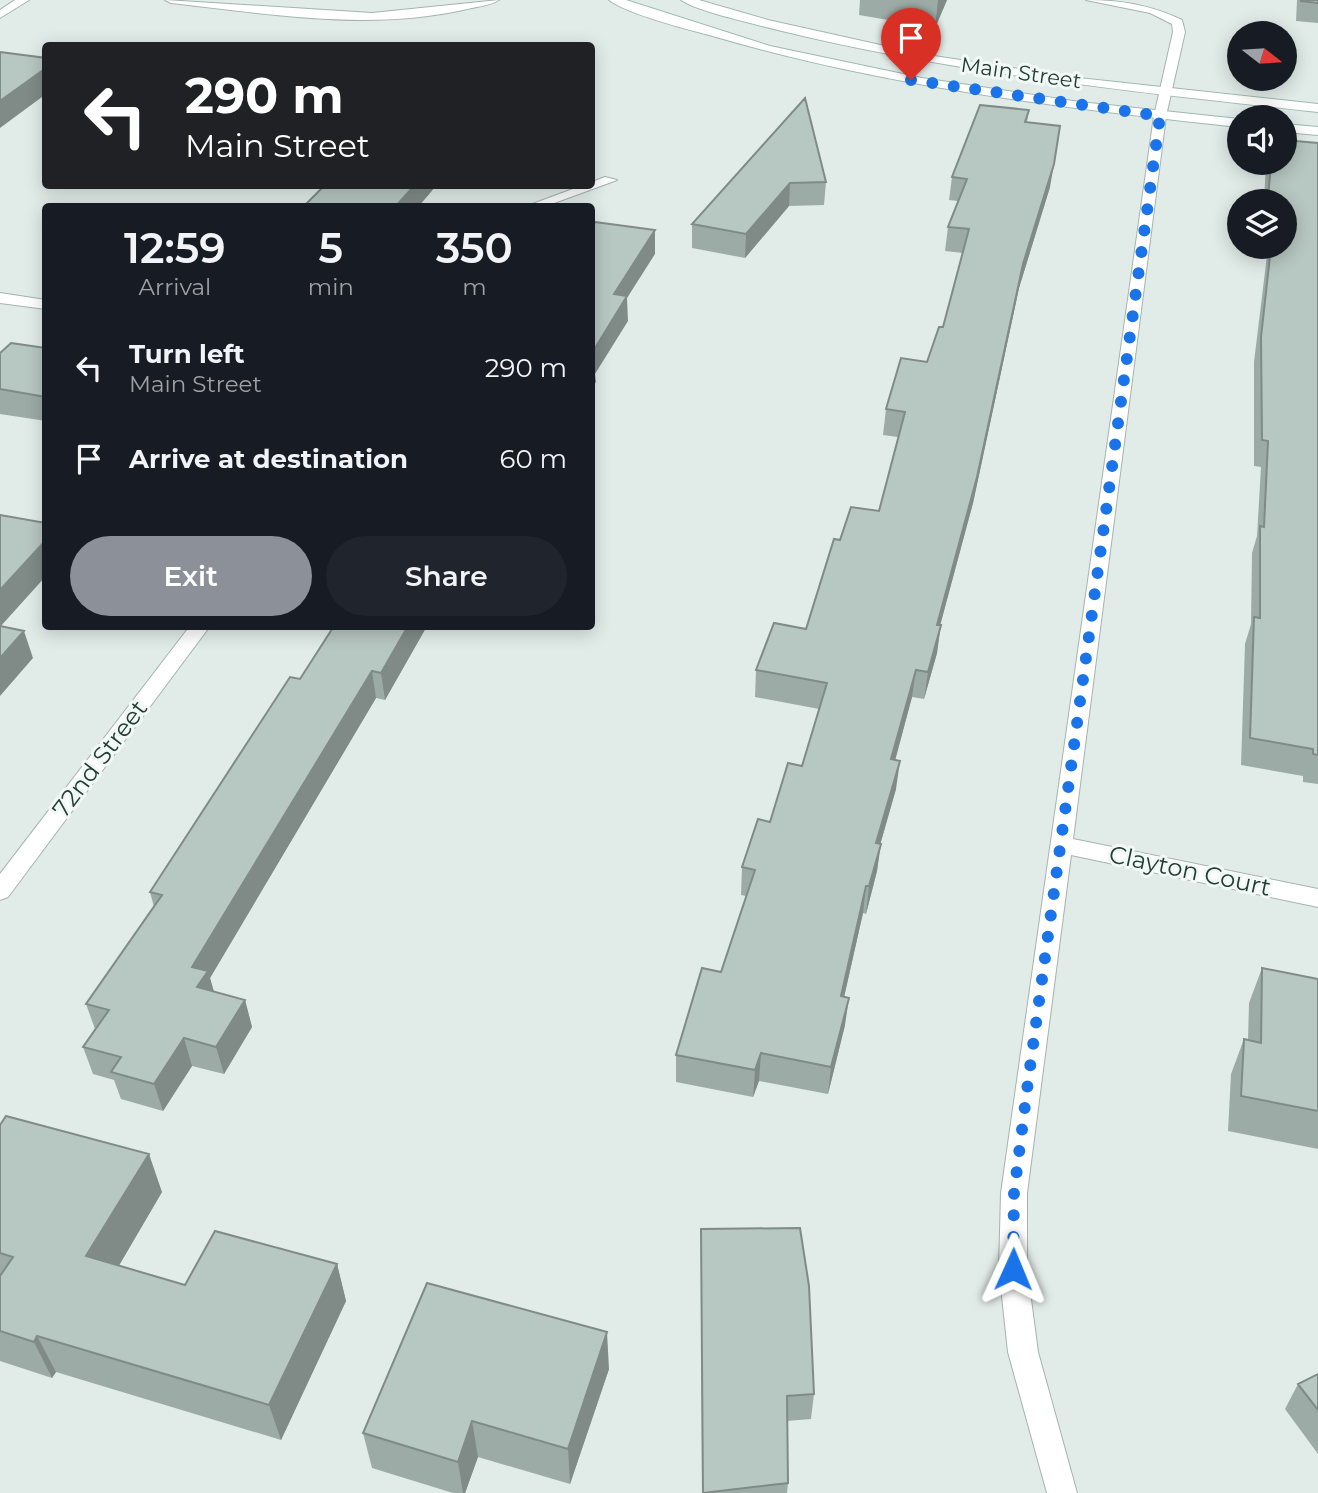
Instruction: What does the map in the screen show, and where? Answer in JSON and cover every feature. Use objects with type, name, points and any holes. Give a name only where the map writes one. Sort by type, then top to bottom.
[{"type":"street","points":[[0,15],[23,0]]},
{"type":"street","points":[[171,0],[319,16],[391,18],[454,10],[494,0]]},
{"type":"street","name":"Main Street","points":[[615,0],[668,20],[777,51],[884,75],[1007,96],[1227,123]]},
{"type":"street","name":"Main Street","points":[[687,0],[810,34],[915,57],[1024,75],[1318,108]]},
{"type":"street","points":[[1062,1493],[1023,1352],[1013,1269],[1014,1193],[1160,116],[1179,32],[1178,22],[1153,10],[1092,0]]},
{"type":"street","points":[[1297,129],[1318,131]]},
{"type":"street","points":[[595,185],[610,180]]},
{"type":"street","points":[[543,203],[584,189]]},
{"type":"street","points":[[0,298],[42,304]]},
{"type":"street","name":"72nd Street","points":[[0,891],[198,630]]},
{"type":"street","name":"Clayton Court","points":[[1061,845],[1318,898]]},
{"type":"building","points":[[1318,0],[1318,3],[1301,1]]},
{"type":"building","points":[[0,52],[42,57],[42,71],[0,101]]},
{"type":"building","points":[[805,98],[826,182],[790,183],[746,234],[692,224]]},
{"type":"building","points":[[980,105],[1029,110],[1025,122],[1060,126],[1054,164],[1023,264],[977,477],[937,625],[941,625],[928,672],[916,670],[891,759],[900,761],[876,843],[881,844],[869,886],[866,886],[841,996],[849,998],[831,1067],[761,1053],[755,1070],[676,1055],[702,968],[721,972],[755,870],[742,867],[758,819],[770,822],[788,763],[802,766],[827,683],[756,670],[774,623],[806,629],[834,539],[840,540],[851,507],[879,511],[905,412],[886,409],[901,358],[927,362],[939,327],[943,327],[969,229],[948,227],[967,179],[952,177]]},
{"type":"building","points":[[1297,141],[1318,143],[1318,755],[1313,754],[1313,749],[1250,738],[1254,617],[1260,618],[1260,526],[1264,527],[1268,441],[1262,440],[1261,337],[1270,259],[1297,259],[1297,189],[1269,189],[1270,175],[1297,175]]},
{"type":"building","points":[[321,189],[411,189],[399,203],[307,203]]},
{"type":"building","points":[[595,222],[655,230],[614,294],[627,296],[595,348]]},
{"type":"building","points":[[11,343],[42,347],[42,396],[0,389],[0,353]]},
{"type":"building","points":[[0,515],[42,522],[42,544],[0,590]]},
{"type":"building","points":[[0,626],[24,631],[0,658]]},
{"type":"building","points":[[331,630],[406,630],[381,673],[372,671],[192,967],[208,971],[197,987],[245,1000],[216,1047],[184,1038],[154,1084],[111,1072],[121,1057],[83,1047],[109,1010],[86,1004],[162,895],[150,892],[290,677],[300,679]]},
{"type":"building","points":[[1262,968],[1318,979],[1318,1111],[1241,1096],[1244,1039],[1261,1043]]},
{"type":"building","points":[[6,1116],[149,1154],[86,1256],[185,1285],[215,1231],[337,1264],[269,1405],[37,1336],[34,1342],[0,1331],[0,1276],[13,1257],[0,1253],[0,1125]]},
{"type":"building","points":[[800,1228],[809,1286],[814,1394],[787,1396],[788,1483],[703,1493],[701,1229]]},
{"type":"building","points":[[427,1283],[607,1332],[568,1449],[472,1421],[458,1462],[363,1433]]},
{"type":"building","points":[[1318,1374],[1318,1410],[1298,1384]]},
{"type":"route","points":[[911,80],[1160,116],[1028,1082],[1014,1193],[1013,1269]]}]
